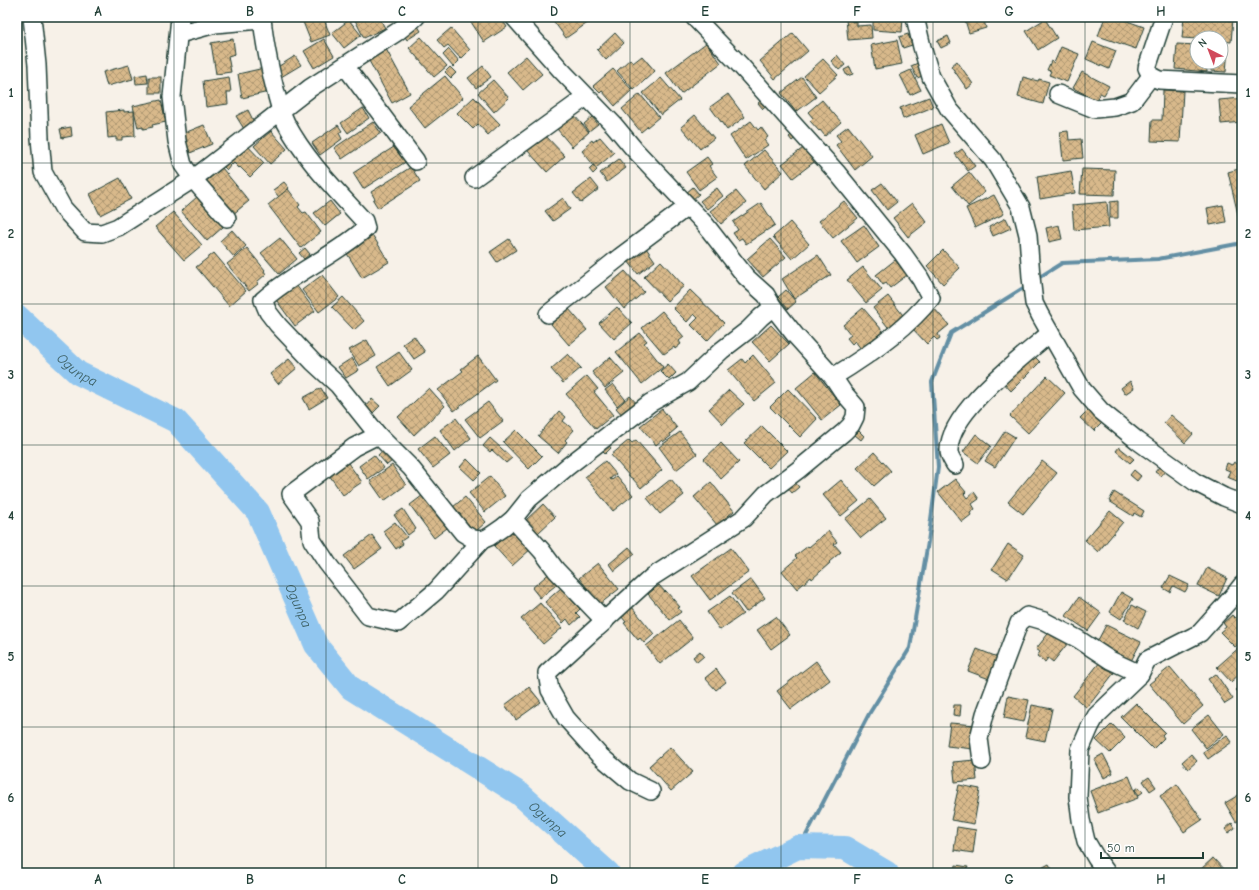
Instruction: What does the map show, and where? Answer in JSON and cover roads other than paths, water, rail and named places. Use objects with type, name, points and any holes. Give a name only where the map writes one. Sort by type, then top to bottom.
[{"type":"street","points":[[32,17],[38,66],[40,138],[43,172],[63,208],[85,232],[102,233],[118,227],[193,179],[310,88],[345,66],[394,24],[416,17]]},
{"type":"street","points":[[180,17],[172,97],[177,141],[183,165],[193,179],[227,218]]},
{"type":"street","points":[[514,17],[586,97],[614,125],[634,149],[704,223],[746,277],[766,296],[795,335],[833,377],[856,407],[855,417],[851,425],[798,470],[766,494],[744,518],[652,577],[547,673]]},
{"type":"street","points":[[694,17],[741,66],[842,179],[899,249],[920,278],[931,298],[922,310],[902,327],[863,358],[833,377]]},
{"type":"street","points":[[915,17],[922,48],[931,77],[949,108],[993,160],[1021,207],[1028,235],[1034,303],[1082,389],[1101,411],[1138,441],[1194,482],[1242,504]]},
{"type":"street","points":[[1164,17],[1147,68],[1151,76],[1159,80],[1242,84]]},
{"type":"street","points":[[179,34],[215,24],[262,18],[268,60],[281,111],[286,123],[318,171],[364,221],[366,228],[348,243],[314,264],[263,300],[268,312],[278,325],[313,362],[338,385],[378,435],[410,468],[464,532],[473,539],[482,540],[490,537],[513,519],[529,499],[567,467],[650,403],[688,382],[722,350],[748,330],[773,307]]},
{"type":"street","points":[[345,66],[416,161]]},
{"type":"street","points":[[1058,94],[1095,109],[1115,107],[1132,101],[1151,76]]},
{"type":"street","points":[[474,178],[586,97]]},
{"type":"street","points":[[548,314],[687,206]]},
{"type":"street","points":[[955,465],[949,453],[951,438],[959,421],[983,392],[1050,333]]},
{"type":"street","points":[[378,435],[354,447],[291,494],[310,521],[312,540],[327,563],[368,616],[398,623],[436,591],[482,540]]},
{"type":"street","points":[[513,519],[542,551],[556,570],[604,621],[547,673]]},
{"type":"street","points":[[1107,873],[1086,841],[1081,820],[1078,798],[1080,750],[1096,716],[1140,674],[1147,660],[1200,633],[1242,585]]},
{"type":"street","points":[[982,761],[979,738],[985,714],[1019,623],[1027,616],[1044,621],[1078,639],[1110,660],[1140,674]]},
{"type":"street","points":[[547,673],[550,690],[566,718],[599,754],[630,781],[651,790]]},
{"type":"waterway","points":[[1035,280],[1062,263],[1158,259],[1242,243]]},
{"type":"waterway","points":[[800,847],[869,714],[910,648],[928,542],[938,467],[932,382],[951,333],[1028,285]]},
{"type":"waterway","name":"Ogunpa","points":[[17,316],[78,373],[176,421],[258,512],[316,645],[351,688],[520,794],[608,873]]},
{"type":"waterway","name":"Ogunpa","points":[[744,873],[798,847],[845,848],[887,873]]}]
